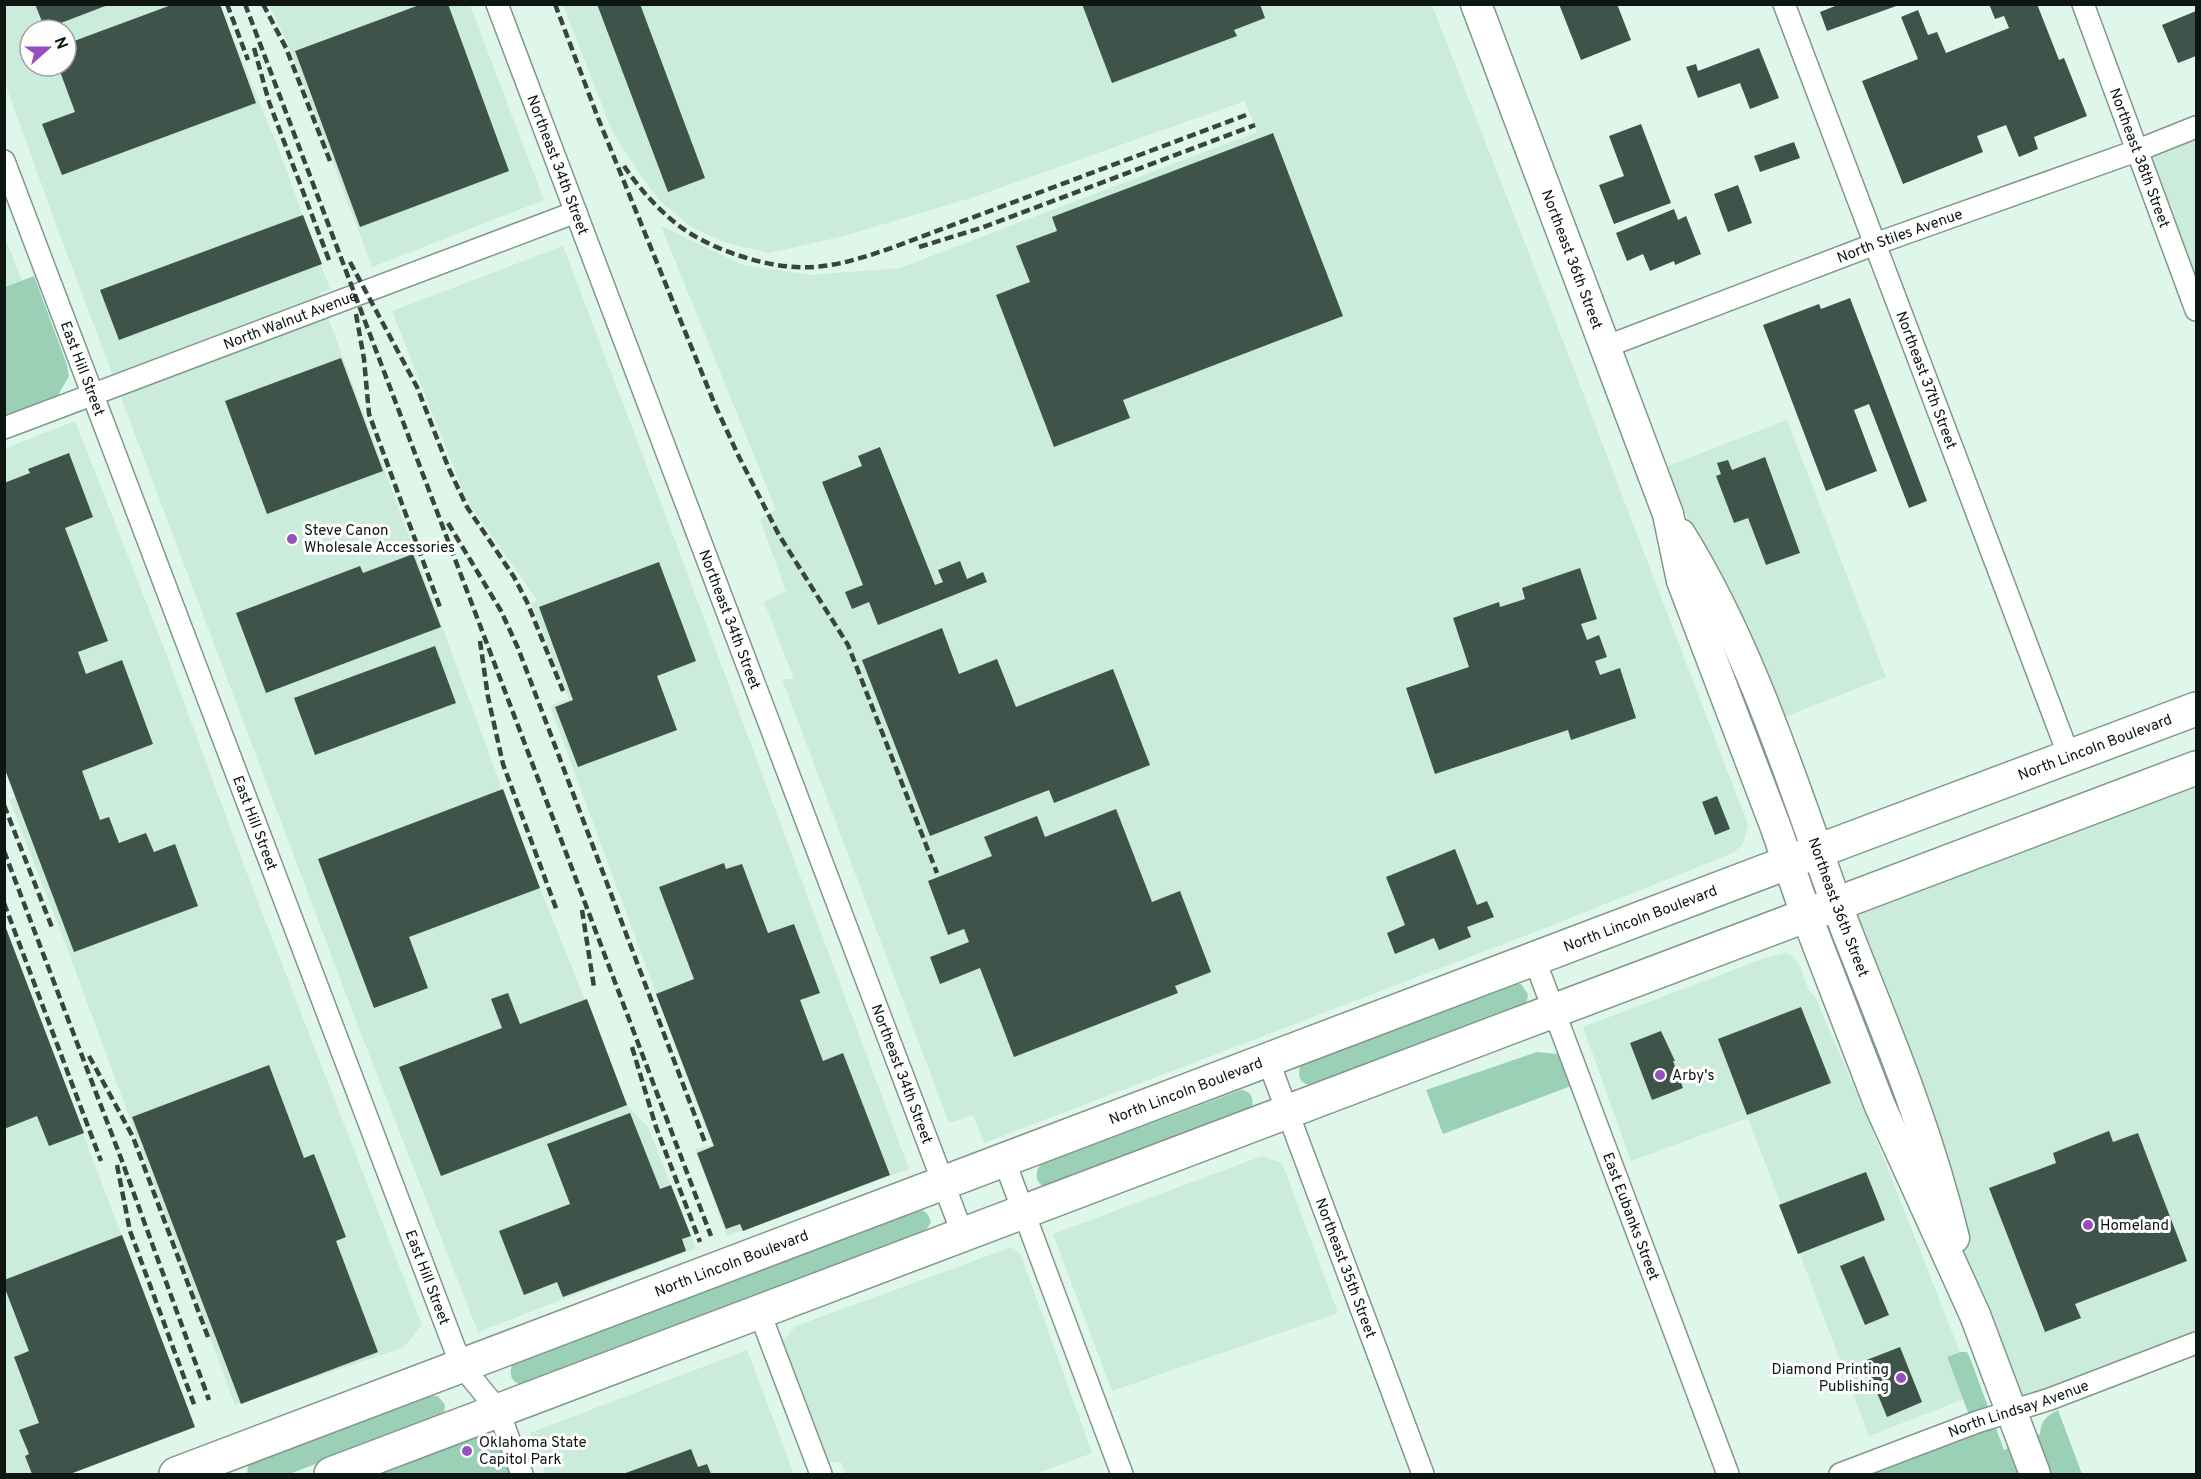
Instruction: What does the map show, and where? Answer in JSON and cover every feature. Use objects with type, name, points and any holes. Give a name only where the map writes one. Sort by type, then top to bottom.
[{"type":"main road","name":"Northeast 36th Street","points":[[1476,4],[1668,514],[1704,572],[1750,673],[1803,856],[1807,917],[1880,1106],[1975,1315],[2035,1474]]},
{"type":"main road","name":"North Lincoln Boulevard","points":[[176,1474],[217,1467],[461,1365],[2196,709]]},
{"type":"main road","points":[[332,1474],[2196,768]]},
{"type":"main road","name":"Northeast 36th Street","points":[[1803,856],[1837,905],[1910,1093],[1939,1181],[1975,1315]]},
{"type":"street","name":"Northeast 34th Street","points":[[497,4],[963,1234]]},
{"type":"street","name":"Northeast 37th Street","points":[[1784,4],[2069,756]]},
{"type":"street","name":"Northeast 38th Street","points":[[2083,4],[2196,310]]},
{"type":"street","name":"North Stiles Avenue","points":[[1605,347],[1875,244],[2136,151],[2196,127]]},
{"type":"street","name":"East Hill Street","points":[[4,161],[461,1365],[498,1410],[522,1474]]},
{"type":"street","name":"North Walnut Avenue","points":[[4,428],[576,212]]},
{"type":"street","name":"East Eubanks Street","points":[[1534,958],[1728,1474]]},
{"type":"street","name":"Northeast 35th Street","points":[[1268,1060],[1423,1474]]},
{"type":"street","points":[[1004,1160],[1122,1474]]},
{"type":"street","points":[[759,1311],[821,1474]]},
{"type":"street","name":"North Lindsay Avenue","points":[[1840,1474],[1977,1422],[2050,1399],[2196,1343]]},
{"type":"shaded area","points":[[4,5],[219,5],[277,145],[330,289],[319,293],[501,786],[499,787],[629,1108],[648,1127],[696,1248],[478,1332],[358,1026],[58,230],[5,83]]},
{"type":"shaded area","points":[[269,5],[470,5],[544,200],[372,267],[289,47]]},
{"type":"shaded area","points":[[563,5],[1432,5],[1748,825],[1743,844],[1733,853],[1540,930],[984,1143],[973,1115],[949,1123],[782,679],[794,679],[764,602],[786,591],[760,519],[776,510],[661,226],[743,265],[810,275],[900,268],[1257,132],[1245,101],[974,197],[844,236],[769,253],[726,243],[691,227],[661,202],[612,131]]},
{"type":"shaded area","points":[[2196,135],[2196,290],[2145,156]]},
{"type":"shaded area","points":[[4,235],[22,280],[5,287],[4,287]]},
{"type":"shaded area","points":[[563,246],[909,1169],[727,1236],[695,1149],[712,1145],[550,706],[569,699],[531,603],[537,600],[467,501],[392,311]]},
{"type":"shaded area","points":[[34,276],[69,376],[57,397],[5,416],[5,287]]},
{"type":"shaded area","points":[[1787,420],[1886,677],[1777,720],[1665,467]]},
{"type":"shaded area","points":[[75,421],[161,640],[251,884],[422,1325],[404,1347],[235,1405],[69,953],[9,799],[16,797],[4,766],[4,449]]},
{"type":"shaded area","points":[[2196,779],[2196,1335],[2014,1403],[1832,915]]},
{"type":"shaded area","points":[[4,926],[193,1423],[57,1474],[5,1474]]},
{"type":"shaded area","points":[[1785,953],[1793,956],[1801,968],[1808,989],[1816,999],[1868,1119],[1960,1352],[1947,1358],[1964,1399],[1869,1436],[1748,1118],[1631,1161],[1583,1027],[1762,959]]},
{"type":"shaded area","points":[[1521,984],[1528,994],[1527,1001],[1522,1005],[1316,1084],[1304,1083],[1300,1078],[1300,1066],[1305,1062]]},
{"type":"shaded area","points":[[1537,1052],[1558,1054],[1571,1086],[1443,1134],[1426,1090]]},
{"type":"shaded area","points":[[1241,1090],[1251,1096],[1252,1107],[1047,1188],[1038,1180],[1038,1168],[1042,1164]]},
{"type":"shaded area","points":[[1262,1156],[1282,1163],[1338,1313],[1112,1391],[1053,1234]]},
{"type":"shaded area","points":[[918,1210],[926,1213],[931,1222],[925,1232],[521,1385],[512,1377],[512,1365],[517,1361]]},
{"type":"shaded area","points":[[1012,1247],[1021,1255],[1092,1453],[1035,1474],[845,1474],[841,1462],[828,1462],[781,1340],[786,1338],[796,1326]]},
{"type":"shaded area","points":[[747,1350],[794,1474],[546,1474],[530,1433]]},
{"type":"shaded area","points":[[1967,1352],[1970,1358],[2004,1450],[2040,1434],[2045,1419],[2058,1410],[2082,1474],[1869,1474],[1976,1433],[1947,1357]]},
{"type":"shaded area","points":[[432,1396],[438,1396],[445,1405],[444,1412],[439,1418],[289,1474],[247,1474],[248,1466],[253,1462]]},
{"type":"shaded area","name":"Oklahoma State Capitol Park","points":[[476,1434],[496,1443],[510,1474],[371,1474]]},
{"type":"building","points":[[35,4],[108,4],[74,18],[41,18]]},
{"type":"building","points":[[174,4],[220,4],[256,103],[62,175],[42,124],[75,112],[62,78],[78,78],[78,40]]},
{"type":"building","points":[[422,4],[448,4],[509,171],[360,227],[295,51]]},
{"type":"building","points":[[597,4],[640,4],[705,178],[668,192]]},
{"type":"building","points":[[1082,4],[1260,4],[1265,18],[1234,30],[1237,36],[1112,83]]},
{"type":"building","points":[[1559,4],[1617,4],[1631,40],[1581,60]]},
{"type":"building","points":[[1840,4],[1899,5],[1827,31],[1820,12]]},
{"type":"building","points":[[1989,4],[2037,4],[2059,60],[2064,58],[2087,116],[2034,137],[2038,149],[2019,157],[2006,125],[1977,136],[1983,152],[1903,184],[1862,81],[1918,59],[1901,17],[1918,10],[1928,35],[1937,32],[1946,53],[2009,28],[2004,16],[1995,19]]},
{"type":"building","points":[[2196,11],[2196,56],[2178,63],[2162,25]]},
{"type":"building","points":[[1759,48],[1779,98],[1750,109],[1740,83],[1698,98],[1686,67],[1696,64],[1698,71]]},
{"type":"building","points":[[1641,124],[1671,203],[1614,224],[1599,185],[1624,176],[1609,136]]},
{"type":"building","points":[[1273,133],[1343,316],[1123,400],[1130,418],[1054,447],[996,295],[1030,282],[1016,246],[1057,231],[1052,217]]},
{"type":"building","points":[[1794,142],[1800,158],[1760,172],[1754,156]]},
{"type":"building","points":[[1738,185],[1752,223],[1728,232],[1714,194]]},
{"type":"building","points":[[1674,209],[1678,220],[1686,216],[1701,254],[1675,265],[1674,261],[1650,271],[1643,254],[1627,261],[1616,233]]},
{"type":"building","points":[[303,215],[322,264],[119,340],[100,290]]},
{"type":"building","points":[[1850,298],[1927,501],[1909,508],[1869,404],[1854,410],[1877,471],[1826,491],[1763,325],[1819,304],[1821,309]]},
{"type":"building","points":[[341,358],[383,471],[267,514],[225,401]]},
{"type":"building","points":[[880,447],[935,585],[943,582],[938,570],[960,561],[967,579],[983,572],[987,582],[878,625],[869,602],[852,609],[845,592],[863,585],[822,482],[862,466],[858,456]]},
{"type":"building","points":[[69,453],[93,517],[65,528],[108,641],[78,652],[86,674],[122,660],[153,744],[82,771],[100,820],[109,817],[119,843],[146,833],[154,852],[175,844],[198,906],[74,952],[4,767],[4,483],[30,473],[28,469]]},
{"type":"building","points":[[1765,457],[1800,553],[1766,565],[1748,518],[1734,523],[1716,476],[1721,474],[1717,463],[1728,460],[1732,470]]},
{"type":"building","points":[[413,554],[441,627],[266,693],[236,613],[360,566],[363,573]]},
{"type":"building","points":[[659,562],[696,661],[657,676],[677,730],[578,767],[555,707],[573,700],[539,607]]},
{"type":"building","points":[[1580,568],[1597,619],[1581,624],[1587,640],[1599,635],[1607,657],[1595,661],[1600,675],[1620,668],[1636,718],[1571,740],[1568,730],[1435,774],[1406,688],[1469,667],[1453,618],[1499,602],[1500,607],[1525,599],[1522,588]]},
{"type":"building","points":[[942,628],[959,674],[997,659],[1016,707],[1113,669],[1150,765],[1054,803],[1049,790],[930,836],[862,660]]},
{"type":"building","points":[[435,646],[456,703],[315,755],[294,698]]},
{"type":"building","points":[[503,789],[540,888],[409,937],[428,988],[374,1008],[318,859]]},
{"type":"building","points":[[1717,796],[1730,829],[1715,835],[1702,802]]},
{"type":"building","points":[[1116,809],[1152,902],[1180,891],[1211,972],[1175,986],[1178,993],[1014,1057],[980,968],[940,984],[930,957],[969,942],[964,929],[948,935],[928,881],[992,856],[984,837],[1037,816],[1045,837]]},
{"type":"building","points":[[1455,849],[1477,905],[1487,901],[1494,917],[1467,927],[1471,937],[1439,950],[1434,938],[1395,954],[1387,933],[1405,925],[1386,877]]},
{"type":"building","points":[[724,863],[726,869],[742,864],[768,933],[794,924],[820,993],[800,1000],[823,1061],[843,1053],[890,1175],[743,1231],[740,1224],[726,1229],[697,1153],[714,1146],[656,994],[694,979],[659,887]]},
{"type":"building","points":[[4,923],[84,1133],[49,1146],[37,1116],[4,1129]]},
{"type":"building","points":[[508,993],[520,1024],[587,999],[627,1105],[441,1176],[399,1067],[502,1028],[491,999]]},
{"type":"building","points":[[1801,1007],[1831,1083],[1747,1115],[1718,1039]]},
{"type":"building","name":"Arby's","points":[[1661,1031],[1675,1061],[1673,1061],[1683,1088],[1652,1100],[1630,1043]]},
{"type":"building","points":[[269,1065],[304,1158],[314,1154],[346,1237],[336,1241],[378,1352],[241,1404],[132,1117]]},
{"type":"building","points":[[630,1113],[660,1189],[671,1185],[691,1236],[682,1239],[686,1251],[563,1297],[557,1282],[524,1295],[499,1231],[570,1204],[547,1144]]},
{"type":"building","name":"Homeland","points":[[2109,1131],[2113,1142],[2138,1133],[2187,1261],[2075,1304],[2081,1318],[2045,1332],[1989,1188],[2056,1163],[2053,1153]]},
{"type":"building","points":[[1866,1172],[1885,1220],[1798,1254],[1779,1205]]},
{"type":"building","points":[[122,1235],[195,1427],[70,1474],[32,1474],[25,1456],[29,1454],[19,1430],[39,1423],[14,1357],[29,1351],[4,1286],[4,1280]]},
{"type":"building","points":[[1864,1256],[1889,1315],[1865,1325],[1840,1266]]},
{"type":"building","points":[[1900,1347],[1922,1402],[1887,1417],[1864,1361]]},
{"type":"building","points":[[691,1449],[698,1467],[707,1464],[711,1474],[623,1474]]},
{"type":"railway","points":[[227,4],[248,60]]},
{"type":"railway","points":[[245,4],[711,1236]]},
{"type":"railway","points":[[263,4],[286,48],[330,161]]},
{"type":"railway","points":[[555,4],[598,118],[715,405],[779,535],[848,645],[937,873]]},
{"type":"railway","points":[[254,48],[269,102],[329,260]]},
{"type":"railway","points":[[624,166],[663,212],[681,228],[704,241],[734,254],[767,263],[814,267],[845,262],[894,247],[1246,115]]},
{"type":"railway","points":[[919,247],[981,228],[1255,125]]},
{"type":"railway","points":[[350,262],[417,387],[449,469],[467,507],[514,577],[527,602],[563,691]]},
{"type":"railway","points":[[356,314],[364,359],[369,414],[441,610]]},
{"type":"railway","points":[[448,523],[501,611],[518,648],[706,1145]]},
{"type":"railway","points":[[480,641],[488,697],[503,764],[557,911]]},
{"type":"railway","points":[[4,805],[53,930]]},
{"type":"railway","points":[[4,851],[122,1161],[209,1400]]},
{"type":"railway","points":[[4,903],[101,1161]]},
{"type":"railway","points":[[582,910],[594,987]]},
{"type":"railway","points":[[632,1047],[656,1127],[700,1242]]},
{"type":"railway","points":[[89,1056],[133,1137],[208,1337]]},
{"type":"railway","points":[[117,1165],[130,1231],[195,1407]]},
{"type":"place","name":"Steve Canon Wholesale Accessories","points":[[292,539]]},
{"type":"place","name":"Arby's","points":[[1660,1075]]},
{"type":"place","name":"Homeland","points":[[2088,1225]]},
{"type":"place","name":"Diamond Printing Publishing","points":[[1901,1378]]},
{"type":"place","name":"Oklahoma State Capitol Park","points":[[467,1451]]}]
